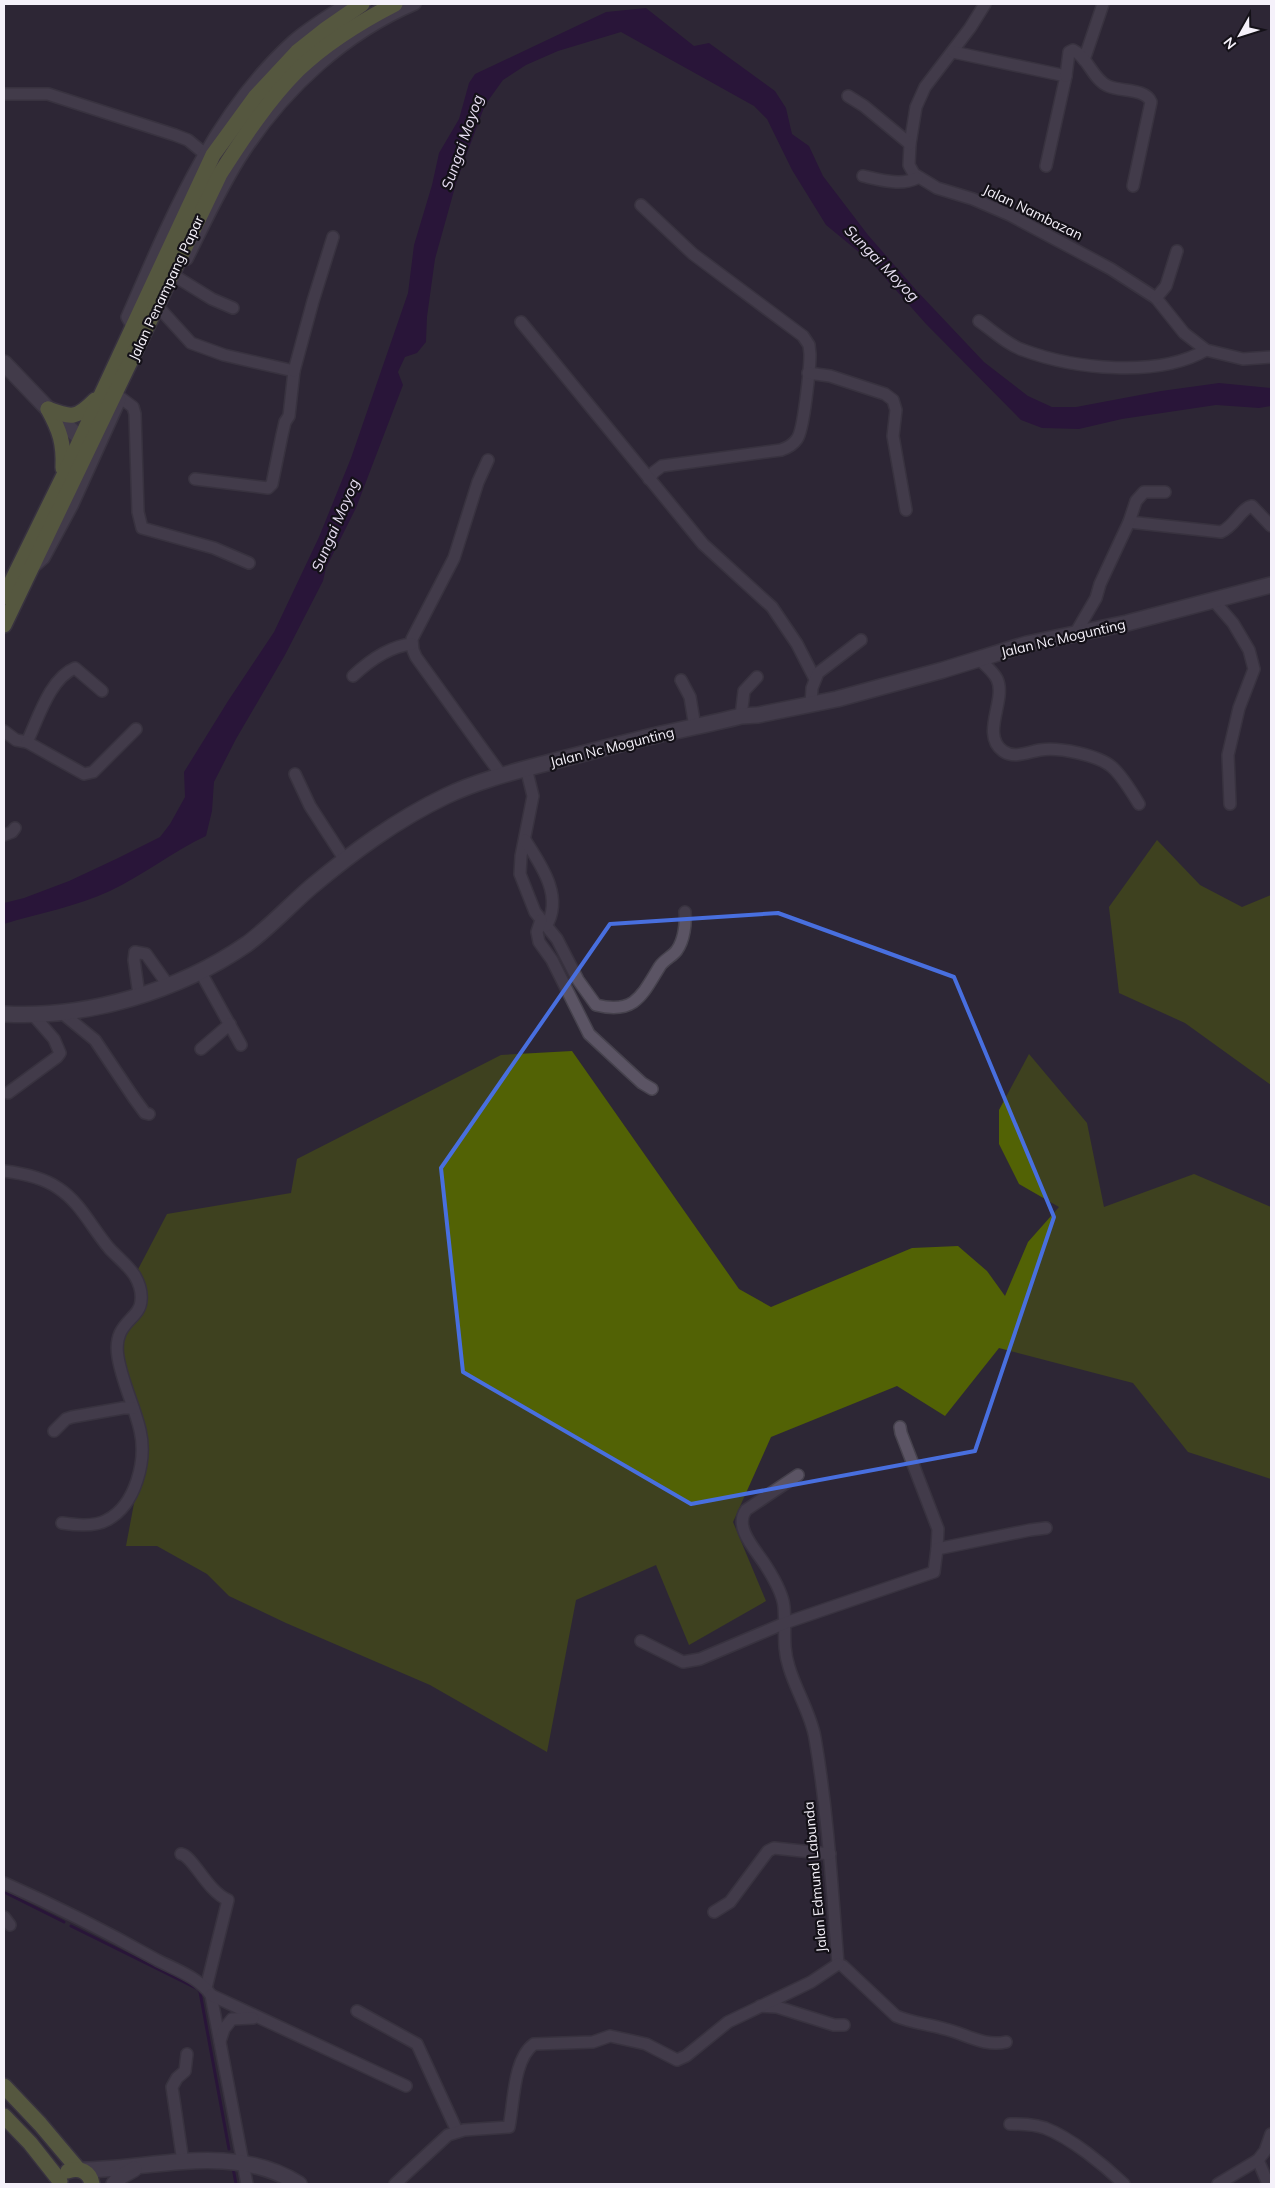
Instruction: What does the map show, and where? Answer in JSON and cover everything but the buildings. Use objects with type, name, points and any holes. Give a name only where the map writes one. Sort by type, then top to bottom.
[{"type":"main road","name":"Jalan Penampang Papar","points":[[4,597],[62,477],[85,442],[99,396],[218,148],[256,96],[297,52],[362,4]]},
{"type":"main road","name":"Jalan Penampang Papar","points":[[4,625],[31,570],[85,442],[234,150],[298,70],[342,34],[395,4]]},
{"type":"main road","points":[[48,410],[69,417],[77,415],[99,396]]},
{"type":"main road","points":[[48,410],[60,430],[62,440],[62,477]]},
{"type":"main road","points":[[4,2086],[80,2170],[90,2177],[92,2184]]},
{"type":"main road","points":[[4,2116],[34,2148],[60,2183],[69,2170],[80,2170]]},
{"type":"street","points":[[132,326],[127,317],[175,209],[205,154],[235,107],[293,41],[346,4]]},
{"type":"street","points":[[31,570],[44,558],[57,536],[178,278],[219,196],[244,152],[272,115],[306,77],[347,42],[415,4]]},
{"type":"street","points":[[864,176],[886,181],[903,181],[918,178],[909,164],[916,107],[925,87],[953,52],[981,13],[985,4]]},
{"type":"street","points":[[1084,60],[1103,4]]},
{"type":"street","points":[[1046,166],[1070,50],[1076,51],[1108,86],[1143,94],[1151,102],[1133,186]]},
{"type":"street","points":[[953,52],[1066,76]]},
{"type":"street","points":[[4,94],[48,94],[60,97],[81,106],[175,134],[188,140],[205,154]]},
{"type":"street","points":[[848,96],[864,106],[910,144]]},
{"type":"street","name":"Jalan Nambazan","points":[[918,178],[937,188],[973,199],[1010,215],[1111,269],[1156,298],[1184,333],[1206,350],[1243,359],[1271,357]]},
{"type":"street","points":[[641,205],[694,254],[803,336],[809,345],[810,354],[801,432],[798,438],[788,447],[772,452],[662,466],[649,479]]},
{"type":"street","points":[[195,480],[268,488],[272,484],[285,422],[289,416],[294,371],[333,238]]},
{"type":"street","points":[[1156,298],[1166,286],[1177,251]]},
{"type":"street","points":[[178,278],[212,299],[233,308]]},
{"type":"street","points":[[162,311],[191,343],[224,355],[294,371]]},
{"type":"street","points":[[979,321],[1022,350],[1073,362],[1129,369],[1194,358],[1206,350]]},
{"type":"street","points":[[521,322],[703,544],[772,607],[797,644],[815,680]]},
{"type":"street","points":[[4,363],[48,410],[85,442]]},
{"type":"street","points":[[808,373],[839,379],[885,394],[893,400],[896,410],[893,436],[906,510]]},
{"type":"street","points":[[121,398],[133,408],[135,414],[138,512],[142,528],[214,548],[249,563]]},
{"type":"street","points":[[488,460],[478,482],[454,558],[422,618],[412,644],[416,656],[502,776]]},
{"type":"street","points":[[1075,634],[1096,598],[1105,573],[1129,522],[1136,501],[1144,492],[1165,492]]},
{"type":"street","points":[[1129,522],[1221,532],[1230,528],[1244,510],[1252,506],[1271,526]]},
{"type":"street","name":"Jalan Nc Mogunting","points":[[4,1014],[34,1016],[110,1004],[168,985],[200,971],[248,943],[345,860],[402,819],[461,790],[502,776],[526,768],[741,716],[758,715],[811,705],[1027,644],[1127,623],[1271,585]]},
{"type":"street","points":[[1213,600],[1233,623],[1249,650],[1254,669],[1239,708],[1228,755],[1230,804]]},
{"type":"street","points":[[811,705],[818,673],[861,640]]},
{"type":"street","points":[[353,676],[368,662],[382,654],[403,645],[412,644]]},
{"type":"street","points":[[979,659],[992,671],[999,685],[994,720],[996,742],[999,748],[1010,755],[1053,749],[1101,760],[1114,769],[1139,804]]},
{"type":"street","points":[[26,742],[49,695],[65,672],[75,668],[102,691]]},
{"type":"street","points":[[741,716],[744,691],[757,676]]},
{"type":"street","points":[[681,680],[690,697],[695,727]]},
{"type":"street","points":[[4,731],[16,740],[26,742],[84,774],[93,772],[136,729]]},
{"type":"street","points":[[526,768],[533,796],[520,874],[535,912],[557,939],[578,980],[596,1005],[614,1009],[624,1007],[636,1001],[654,979],[661,965],[677,950],[686,922],[685,912]]},
{"type":"street","points":[[295,774],[305,797],[345,860]]},
{"type":"street","points":[[4,835],[12,832],[15,828]]},
{"type":"street","points":[[525,840],[539,862],[552,891],[553,911],[537,932],[539,942],[552,960],[589,1034],[642,1083],[652,1089]]},
{"type":"street","points":[[139,995],[134,960],[135,952],[146,954],[168,985]]},
{"type":"street","points":[[200,971],[241,1045]]},
{"type":"street","points":[[62,1013],[95,1040],[134,1098],[145,1113],[149,1114]]},
{"type":"street","points":[[8,1093],[60,1053],[54,1039],[34,1016]]},
{"type":"street","points":[[201,1049],[230,1024]]},
{"type":"street","points":[[4,1171],[48,1183],[63,1191],[77,1205],[93,1229],[134,1275],[139,1286],[142,1302],[140,1309],[122,1328],[117,1349],[120,1368],[140,1430],[142,1458],[135,1483],[123,1507],[116,1515],[99,1524],[62,1523]]},
{"type":"street","points":[[54,1431],[66,1419],[72,1417],[122,1408],[133,1408]]},
{"type":"street","points":[[641,1641],[683,1662],[700,1659],[785,1623],[934,1572],[938,1529],[900,1427]]},
{"type":"street","name":"Jalan Edmund Labunda","points":[[457,2130],[509,2127],[520,2066],[527,2049],[534,2044],[593,2042],[610,2036],[646,2044],[676,2060],[686,2056],[728,2022],[811,1982],[838,1964],[830,1854],[815,1735],[783,1645],[785,1623],[783,1602],[767,1566],[756,1552],[744,1531],[742,1520],[746,1510],[798,1474]]},
{"type":"street","points":[[937,1549],[1046,1528]]},
{"type":"street","points":[[714,1912],[730,1902],[768,1850],[774,1848],[830,1854]]},
{"type":"street","points":[[180,1854],[186,1855],[192,1861],[204,1881],[218,1896],[228,1900],[208,1991],[247,2184]]},
{"type":"street","points":[[4,1883],[100,1928],[187,1974],[208,1991],[257,2018],[406,2086]]},
{"type":"street","points":[[838,1964],[843,1966],[896,2016],[905,2020],[946,2029],[980,2041],[996,2044],[1006,2042]]},
{"type":"street","points":[[760,2006],[777,2007],[834,2025],[844,2025]]},
{"type":"street","points":[[357,2012],[417,2044],[457,2130],[448,2135],[395,2184]]},
{"type":"street","points":[[220,2043],[224,2029],[232,2019],[257,2018]]},
{"type":"street","points":[[183,2162],[172,2087],[176,2078],[185,2071],[187,2054]]},
{"type":"street","points":[[1010,2124],[1035,2126],[1061,2136],[1124,2184]]},
{"type":"street","points":[[1218,2184],[1258,2160],[1266,2151],[1271,2134]]},
{"type":"street","points":[[80,2170],[220,2160],[242,2163],[289,2178],[298,2184]]},
{"type":"street","points":[[1258,2160],[1268,2184]]},
{"type":"street","points":[[114,2184],[120,2177],[138,2167]]},
{"type":"highlighted area","points":[[778,913],[954,977],[1054,1217],[975,1451],[691,1504],[463,1372],[441,1168],[610,924]]},
{"type":"green space","points":[[1157,840],[1200,885],[1242,907],[1271,895],[1271,1085],[1185,1023],[1119,993],[1109,907]]},
{"type":"green space","points":[[572,1051],[739,1289],[771,1307],[912,1248],[958,1246],[987,1271],[1005,1296],[1028,1242],[1059,1207],[1019,1184],[999,1144],[999,1110],[1029,1054],[1087,1123],[1104,1207],[1194,1174],[1271,1207],[1271,1479],[1188,1452],[1133,1383],[999,1348],[945,1416],[897,1386],[771,1437],[733,1522],[766,1601],[689,1645],[656,1565],[576,1600],[547,1752],[430,1685],[286,1623],[229,1596],[207,1574],[157,1546],[126,1546],[144,1450],[123,1361],[122,1335],[139,1300],[133,1279],[167,1214],[291,1193],[297,1159],[501,1055]]},
{"type":"water","name":"Sungai Moyog","points":[[646,8],[694,46],[709,43],[775,91],[786,108],[792,134],[809,146],[823,176],[868,235],[917,291],[984,362],[1028,396],[1052,407],[1076,407],[1161,391],[1219,383],[1271,388],[1271,406],[1259,408],[1216,405],[1122,419],[1079,429],[1042,428],[1021,420],[926,324],[871,262],[826,225],[792,170],[767,119],[754,106],[621,32],[558,51],[526,65],[503,80],[485,105],[457,180],[435,259],[427,317],[426,342],[417,353],[405,357],[398,372],[403,385],[356,508],[326,568],[323,581],[285,655],[236,739],[214,782],[212,811],[206,836],[97,897],[4,924],[4,903],[24,898],[69,881],[160,837],[170,824],[185,797],[184,772],[274,632],[319,537],[351,458],[408,293],[414,245],[432,185],[439,153],[459,119],[469,83],[475,74],[606,12]]},
{"type":"waterway","points":[[4,1892],[64,1922]]},
{"type":"waterway","points":[[71,1926],[198,1989],[229,2149]]},
{"type":"waterway","points":[[233,2168],[236,2184]]}]
